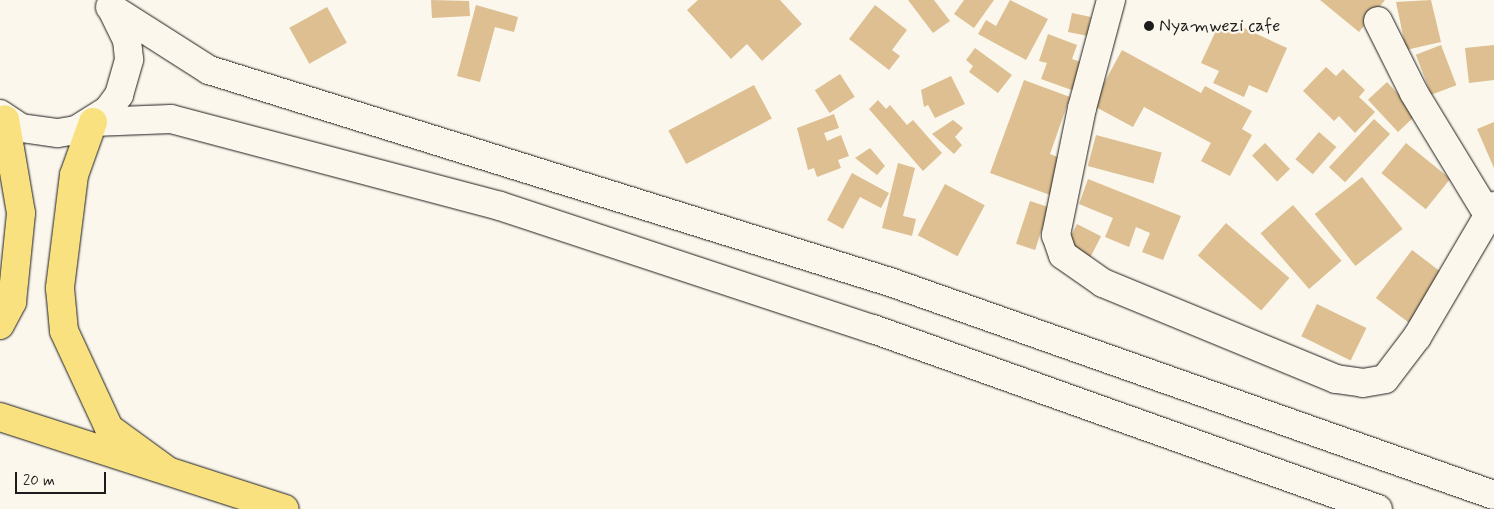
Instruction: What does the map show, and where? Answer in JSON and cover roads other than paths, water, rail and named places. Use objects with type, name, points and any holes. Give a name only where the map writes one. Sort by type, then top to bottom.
[{"type":"highway","points":[[0,325],[12,302],[21,213],[2,116]]},
{"type":"highway","points":[[93,122],[74,175],[60,288],[64,331],[109,428],[168,471]]},
{"type":"highway","points":[[0,417],[284,509]]},
{"type":"street","points":[[1111,0],[1082,108],[1056,235],[1063,255],[1103,283],[1336,379],[1363,383],[1385,379],[1417,337],[1490,209],[1414,93],[1378,21]]},
{"type":"street","points":[[2,116],[39,133],[76,130],[93,122],[113,102],[126,77],[127,40],[107,3]]},
{"type":"street","points":[[107,3],[209,70],[890,282],[1494,495]]},
{"type":"street","points":[[93,122],[171,119],[500,206],[864,326],[1378,509]]},
{"type":"place","name":"Nyamwezi cafe","points":[[1149,26]]}]
